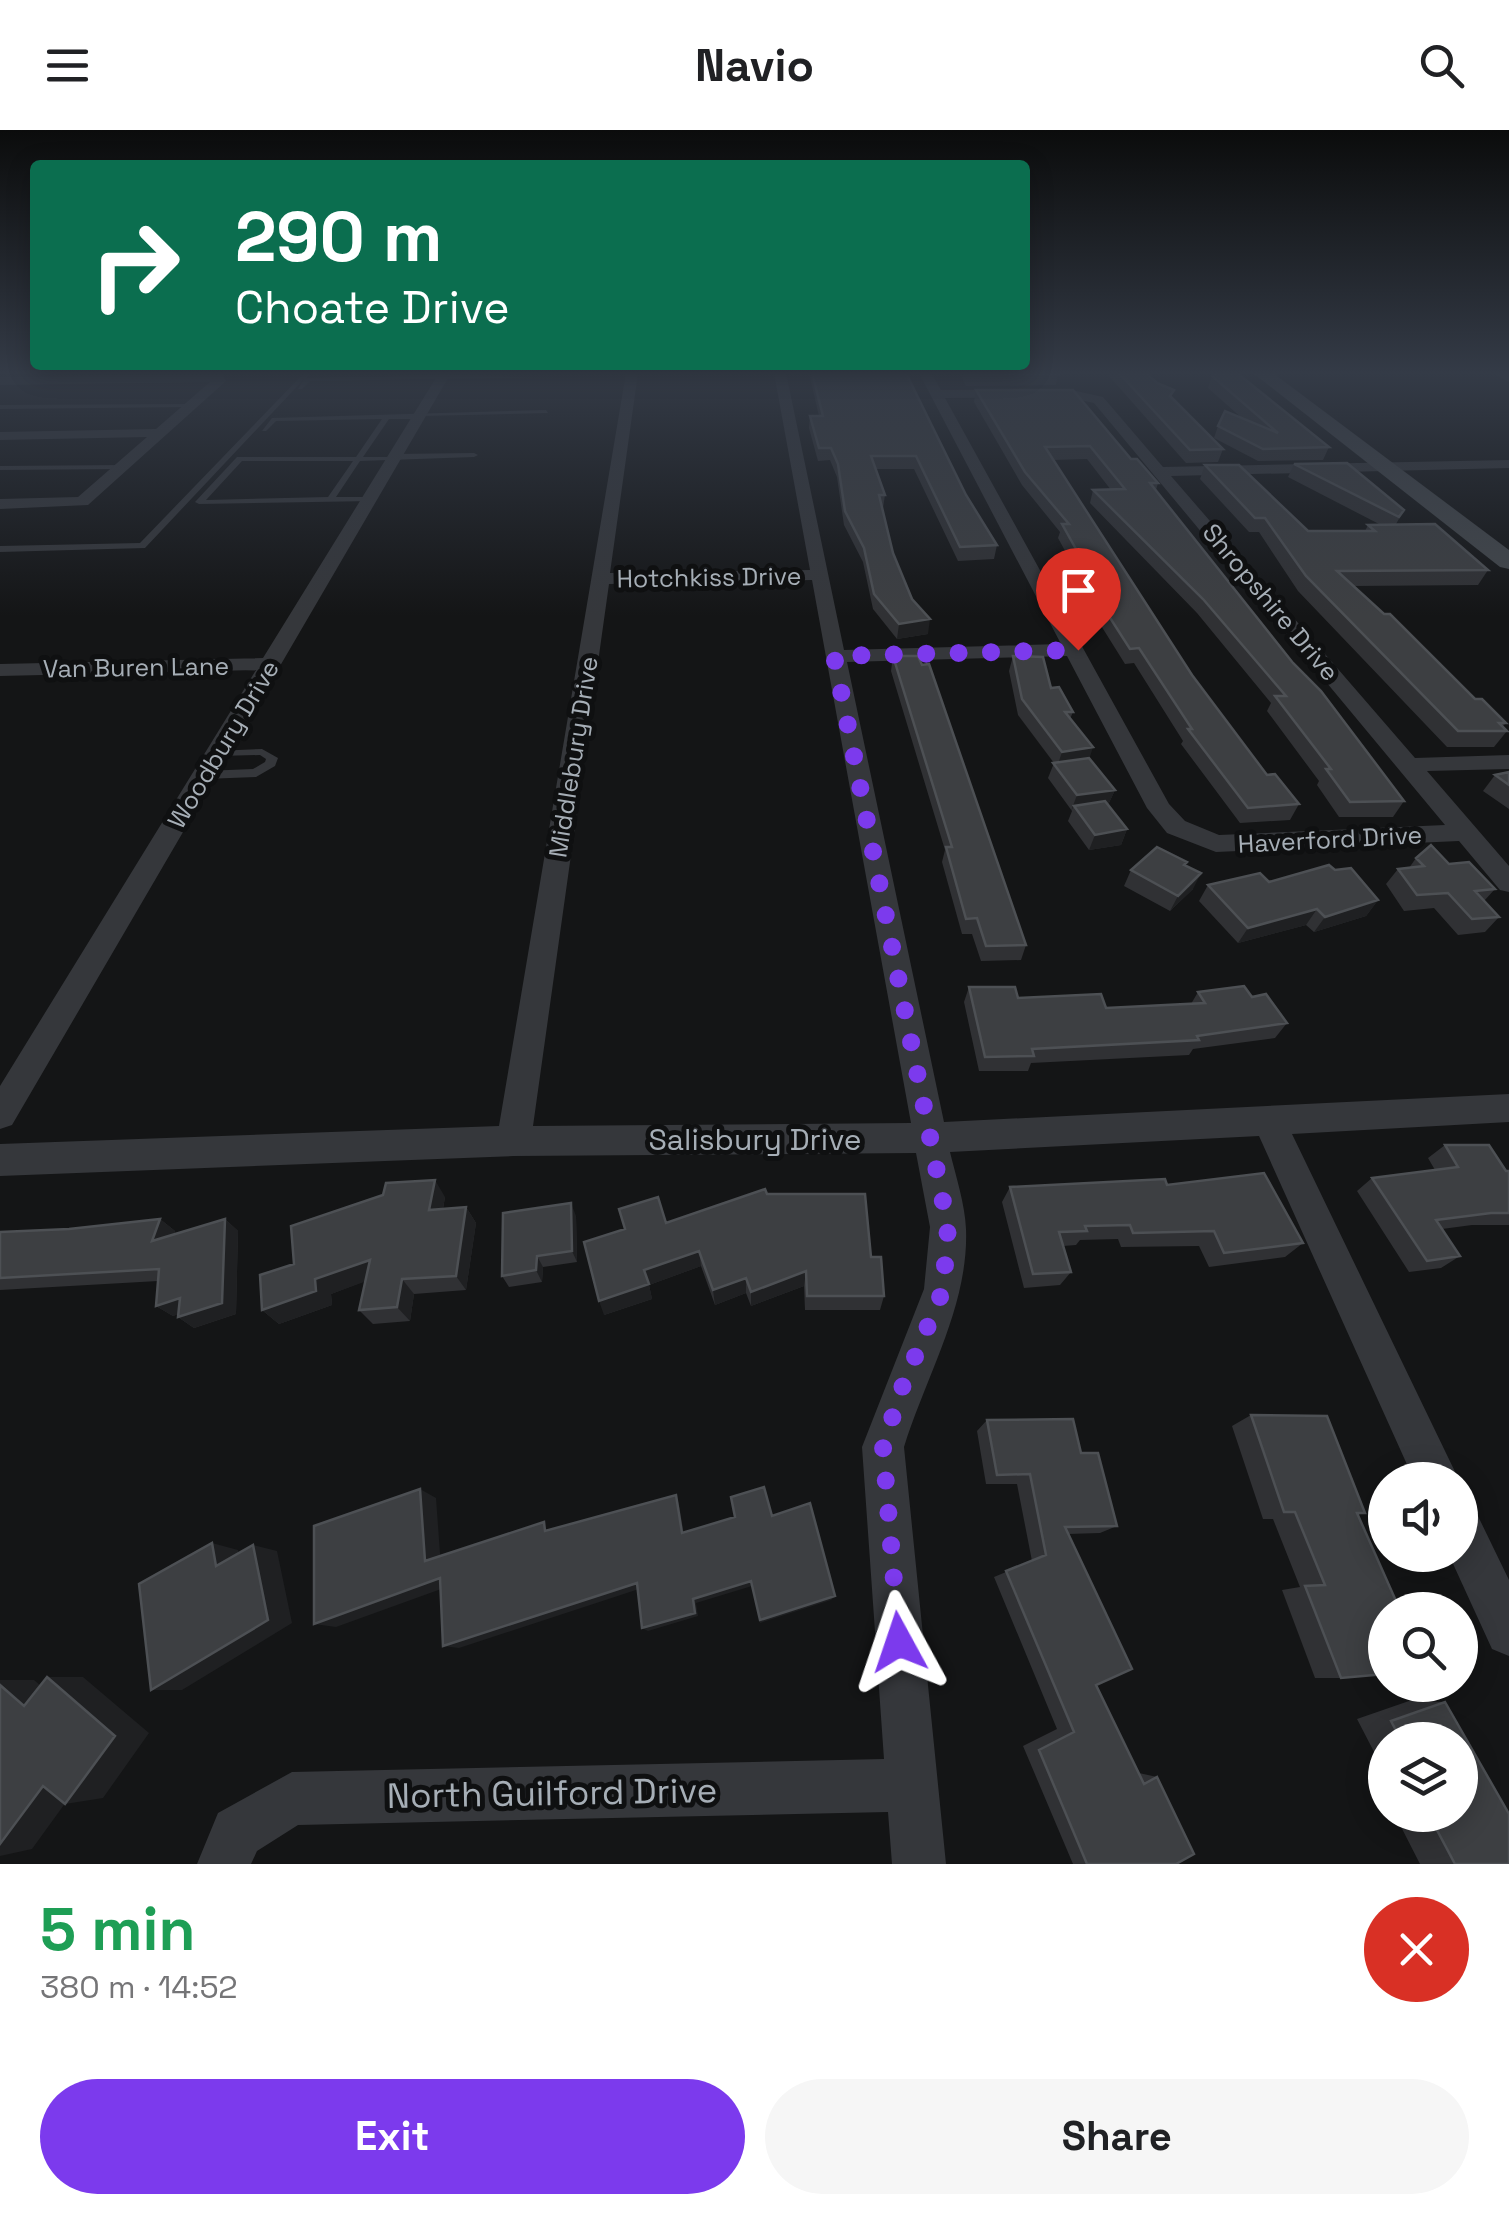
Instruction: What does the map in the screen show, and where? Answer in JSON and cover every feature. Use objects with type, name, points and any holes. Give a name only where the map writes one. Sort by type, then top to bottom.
[{"type":"street","points":[[0,504],[82,502],[136,454]]},
{"type":"street","name":"Middlebury Drive","points":[[514,1141],[619,454]]},
{"type":"street","points":[[795,454],[948,1227],[943,1290],[901,1390],[883,1447],[920,1864]]},
{"type":"street","name":"Haverford Drive","points":[[971,454],[1160,808],[1176,827],[1216,844],[1467,832]]},
{"type":"street","name":"Shropshire Drive","points":[[1145,454],[1509,883]]},
{"type":"street","points":[[1370,454],[1509,562]]},
{"type":"street","name":"Woodbury Drive","points":[[0,1115],[395,455]]},
{"type":"street","points":[[1162,472],[1509,464]]},
{"type":"street","name":"Hotchkiss Drive","points":[[600,580],[818,575]]},
{"type":"street","points":[[834,656],[1078,650]]},
{"type":"street","name":"Van Buren Lane","points":[[0,670],[272,664]]},
{"type":"street","points":[[1409,765],[1509,762]]},
{"type":"street","name":"Salisbury Drive","points":[[0,1160],[514,1141],[932,1138],[1509,1108]]},
{"type":"street","points":[[1268,1121],[1429,1462]]},
{"type":"street","points":[[1478,1566],[1509,1632]]},
{"type":"street","name":"North Guilford Drive","points":[[224,1864],[237,1832],[292,1799],[912,1785]]},
{"type":"lane","points":[[0,549],[142,546],[230,454]]},
{"type":"lane","points":[[299,454],[474,455]]},
{"type":"lane","points":[[364,455],[240,459],[200,502],[369,500]]},
{"type":"lane","points":[[330,500],[364,455]]},
{"type":"lane","points":[[0,468],[122,466]]},
{"type":"lane","points":[[204,775],[256,772],[271,764],[272,758],[262,752],[218,753]]},
{"type":"building","points":[[834,454],[946,454],[997,545],[960,547],[916,456],[871,456],[885,495],[879,495],[893,553],[912,599],[930,619],[899,624],[874,594],[864,548],[845,511]]},
{"type":"building","points":[[1014,454],[1049,454],[1192,675],[1267,775],[1275,774],[1299,804],[1248,808],[1188,729],[1192,729],[1139,648],[1130,649],[1105,610],[1110,610],[1062,524],[1069,524]]},
{"type":"building","points":[[1096,454],[1127,454],[1137,459],[1158,483],[1150,483],[1293,663],[1321,691],[1404,801],[1350,802],[1326,769],[1331,769],[1275,696],[1286,696],[1203,599],[1093,490],[1125,489]]},
{"type":"building","points":[[1347,463],[1404,510],[1399,517],[1294,464]]},
{"type":"building","points":[[1205,465],[1239,465],[1308,531],[1375,531],[1368,525],[1435,524],[1488,570],[1337,571],[1384,614],[1390,614],[1475,699],[1482,699],[1506,723],[1499,723],[1507,731],[1458,731],[1306,576],[1265,518],[1255,518]]},
{"type":"building","points":[[893,656],[918,656],[922,665],[929,664],[1026,945],[986,946],[977,918],[966,919],[946,847],[952,847]]},
{"type":"building","points":[[1013,656],[1043,657],[1051,688],[1059,687],[1073,712],[1065,712],[1093,747],[1062,752],[1022,699]]},
{"type":"building","points":[[1089,758],[1115,790],[1077,795],[1053,763]]},
{"type":"building","points":[[1509,772],[1509,785],[1495,775]]},
{"type":"building","points":[[1105,801],[1127,829],[1095,835],[1074,806]]},
{"type":"building","points":[[1431,845],[1449,864],[1469,862],[1495,889],[1475,891],[1499,917],[1472,919],[1448,893],[1417,895],[1398,869],[1424,866],[1416,858]]},
{"type":"building","points":[[1157,847],[1201,873],[1178,896],[1131,870]]},
{"type":"building","points":[[1329,865],[1335,870],[1351,868],[1378,900],[1325,917],[1317,909],[1248,928],[1208,885],[1260,873],[1269,882]]},
{"type":"building","points":[[1244,986],[1252,997],[1266,994],[1287,1023],[1197,1036],[1199,1040],[1032,1049],[1034,1056],[985,1057],[969,987],[1015,987],[1018,998],[1101,994],[1106,1008],[1205,1003],[1198,992]]},
{"type":"building","points":[[1445,1145],[1489,1145],[1509,1171],[1509,1213],[1436,1220],[1460,1256],[1427,1261],[1372,1178],[1458,1167]]},
{"type":"building","points":[[1264,1173],[1303,1243],[1224,1253],[1214,1231],[1133,1233],[1130,1225],[1085,1226],[1087,1231],[1059,1232],[1071,1272],[1033,1274],[1010,1187],[1165,1179],[1167,1185]]},
{"type":"building","points":[[435,1180],[429,1210],[466,1207],[456,1276],[402,1279],[397,1307],[359,1310],[370,1260],[315,1279],[316,1291],[262,1310],[260,1275],[294,1264],[291,1226],[383,1195],[386,1183]]},
{"type":"building","points":[[765,1189],[767,1194],[865,1194],[871,1257],[881,1257],[884,1296],[807,1296],[806,1271],[751,1292],[746,1278],[713,1290],[699,1251],[644,1270],[649,1284],[599,1301],[584,1242],[625,1229],[619,1209],[658,1197],[666,1223]]},
{"type":"building","points":[[571,1203],[572,1251],[537,1256],[536,1270],[502,1276],[503,1213]]},
{"type":"building","points":[[160,1219],[152,1241],[225,1219],[222,1303],[178,1317],[180,1298],[156,1306],[159,1269],[0,1278],[0,1232]]},
{"type":"building","points":[[1251,1415],[1327,1416],[1365,1513],[1357,1513],[1368,1538],[1368,1572],[1383,1572],[1392,1592],[1368,1592],[1368,1676],[1341,1678],[1305,1586],[1325,1585],[1295,1512],[1284,1512]]},
{"type":"building","points":[[1073,1419],[1081,1453],[1098,1453],[1117,1526],[1065,1527],[1132,1669],[1096,1685],[1144,1784],[1157,1777],[1194,1854],[1176,1864],[1087,1864],[1039,1750],[1074,1732],[1006,1571],[1046,1555],[1030,1474],[997,1475],[987,1420]]},
{"type":"building","points":[[764,1487],[772,1516],[810,1503],[835,1596],[760,1620],[751,1581],[693,1599],[695,1613],[642,1628],[637,1583],[443,1646],[440,1578],[314,1624],[314,1526],[420,1489],[425,1561],[544,1522],[545,1531],[676,1495],[682,1533],[735,1517],[731,1497]]},
{"type":"building","points":[[212,1543],[216,1566],[253,1545],[268,1620],[151,1690],[139,1584]]},
{"type":"building","points":[[47,1677],[115,1736],[65,1804],[43,1786],[0,1844],[0,1685],[24,1706]]},
{"type":"building","points":[[1445,1702],[1456,1722],[1392,1722]]},
{"type":"building","points":[[1478,1760],[1509,1814],[1509,1864],[1455,1864],[1438,1832],[1478,1832]]},
{"type":"route","points":[[899,1642],[883,1447],[901,1390],[943,1290],[948,1227],[834,656],[1078,650]]}]
